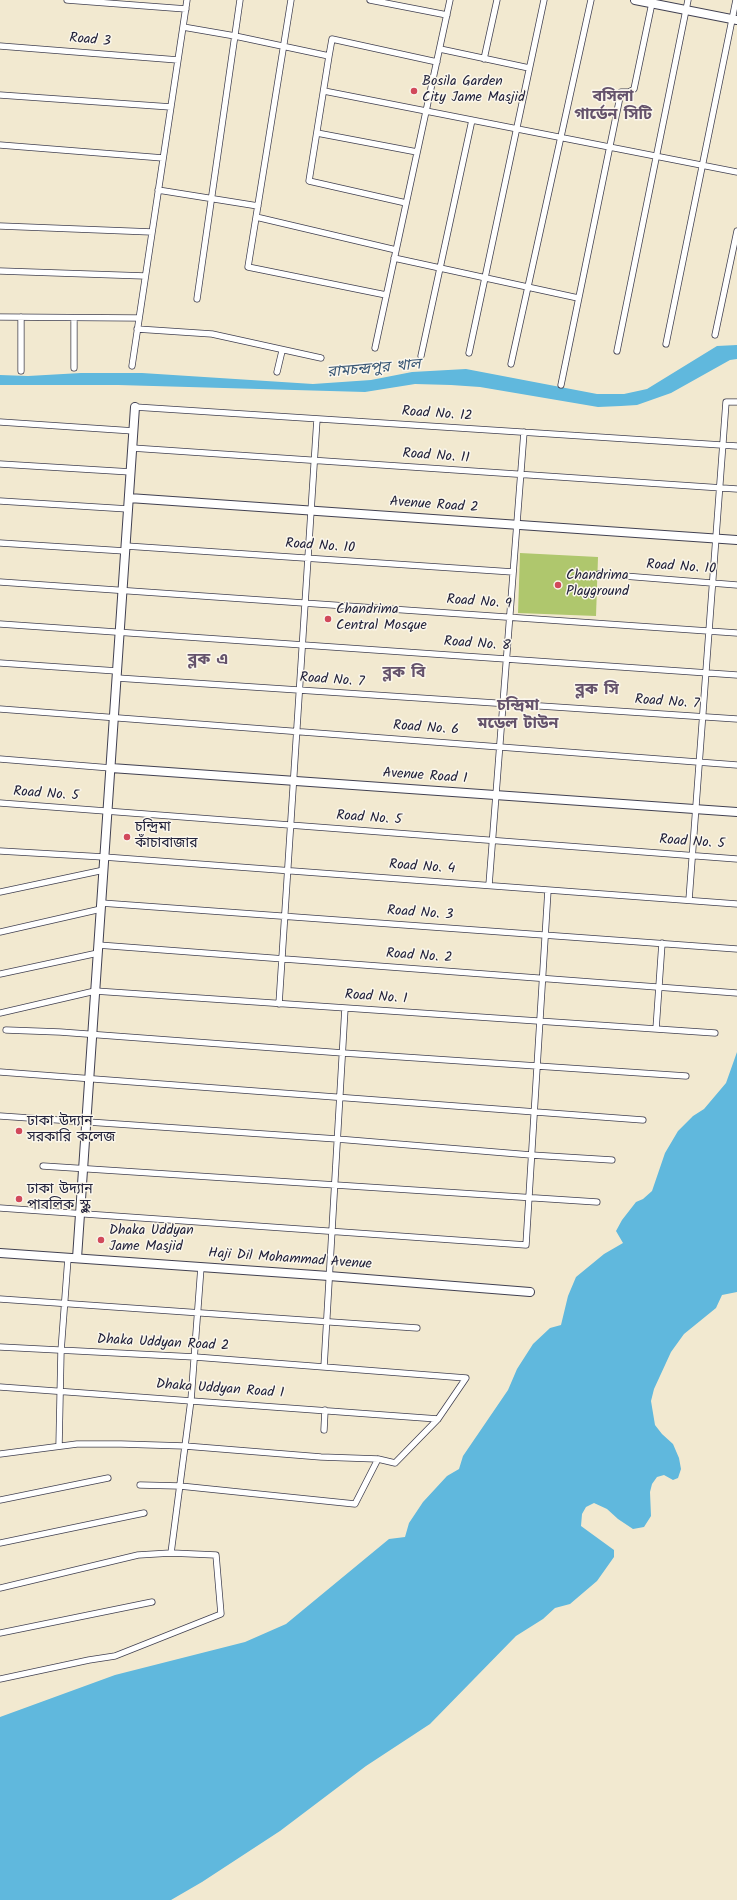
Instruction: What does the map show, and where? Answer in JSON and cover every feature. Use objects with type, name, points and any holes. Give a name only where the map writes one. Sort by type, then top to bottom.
[{"type":"street","points":[[67,0],[186,9]]},
{"type":"street","points":[[132,366],[187,0]]},
{"type":"street","points":[[197,299],[240,0]]},
{"type":"street","points":[[291,0],[248,267],[386,295]]},
{"type":"street","points":[[370,0],[447,15]]},
{"type":"street","points":[[375,348],[450,0]]},
{"type":"street","points":[[484,58],[497,0]]},
{"type":"street","points":[[469,353],[544,0]]},
{"type":"street","points":[[511,364],[591,0]]},
{"type":"street","points":[[618,351],[688,0]]},
{"type":"street","points":[[666,344],[702,165],[735,19],[736,0]]},
{"type":"street","points":[[561,385],[621,92],[629,92],[634,89],[636,84],[644,1],[735,19]]},
{"type":"street","points":[[183,27],[235,36],[329,56]]},
{"type":"street","points":[[406,203],[309,181],[332,40],[437,62]]},
{"type":"street","name":"Road 3","points":[[0,46],[178,60]]},
{"type":"street","points":[[440,49],[529,68]]},
{"type":"street","points":[[324,91],[737,172]]},
{"type":"street","points":[[0,95],[171,107]]},
{"type":"street","points":[[421,356],[472,120]]},
{"type":"street","points":[[317,134],[417,152]]},
{"type":"street","points":[[0,145],[163,158]]},
{"type":"street","points":[[158,190],[212,197],[258,206]]},
{"type":"street","points":[[256,217],[396,250]]},
{"type":"street","points":[[0,226],[152,232]]},
{"type":"street","points":[[715,335],[737,232]]},
{"type":"street","points":[[394,258],[578,298]]},
{"type":"street","points":[[0,271],[145,276]]},
{"type":"street","points":[[0,317],[139,318]]},
{"type":"street","points":[[21,317],[21,371]]},
{"type":"street","points":[[74,318],[74,368]]},
{"type":"street","points":[[137,329],[212,334],[282,351],[321,358]]},
{"type":"street","points":[[277,372],[282,351]]},
{"type":"street","points":[[689,900],[726,402],[737,402]]},
{"type":"street","points":[[77,1258],[135,406]]},
{"type":"street","name":"Road No. 12","points":[[135,406],[737,446]]},
{"type":"street","points":[[279,1004],[317,419]]},
{"type":"street","points":[[0,422],[134,431]]},
{"type":"street","points":[[489,885],[524,432]]},
{"type":"street","name":"Road No. 11","points":[[132,448],[737,489]]},
{"type":"street","points":[[0,464],[131,472]]},
{"type":"street","name":"Avenue Road 2","points":[[129,498],[737,540]]},
{"type":"street","points":[[0,501],[128,509]]},
{"type":"street","name":"Road No. 10","points":[[0,543],[308,558],[513,572]]},
{"type":"street","name":"Road No. 10","points":[[599,574],[737,585]]},
{"type":"street","name":"Road No. 9","points":[[0,582],[737,633]]},
{"type":"street","name":"Road No. 8","points":[[0,624],[737,674]]},
{"type":"street","name":"Road No. 7","points":[[0,663],[117,675],[299,690],[737,720]]},
{"type":"street","name":"Road No. 6","points":[[0,709],[737,765]]},
{"type":"street","points":[[0,759],[110,768]]},
{"type":"street","name":"Avenue Road 1","points":[[110,768],[737,812]]},
{"type":"street","name":"Road No. 5","points":[[0,803],[737,859]]},
{"type":"street","name":"Road No. 4","points":[[0,851],[104,857],[737,904]]},
{"type":"street","points":[[0,892],[104,870]]},
{"type":"street","points":[[0,1208],[526,1245],[548,890]]},
{"type":"street","name":"Road No. 3","points":[[0,932],[101,906],[285,916],[737,949]]},
{"type":"street","points":[[656,1029],[662,943]]},
{"type":"street","name":"Road No. 2","points":[[0,974],[98,949],[282,959],[737,992]]},
{"type":"street","name":"Road No. 1","points":[[0,1013],[95,991],[715,1033]]},
{"type":"street","points":[[324,1368],[345,1008]]},
{"type":"street","points":[[6,1030],[92,1034],[343,1053],[686,1076]]},
{"type":"street","points":[[0,1072],[643,1120]]},
{"type":"street","points":[[0,1116],[337,1139],[612,1160]]},
{"type":"street","points":[[43,1166],[597,1202]]},
{"type":"street","name":"Haji Dil Mohammad Avenue","points":[[0,1253],[329,1276],[530,1292]]},
{"type":"street","points":[[59,1446],[61,1351],[68,1258]]},
{"type":"street","points":[[171,1553],[184,1446],[192,1400],[201,1267]]},
{"type":"street","points":[[0,1299],[326,1323],[417,1328]]},
{"type":"street","name":"Dhaka Uddyan Road 2","points":[[0,1347],[195,1357],[466,1378],[438,1418]]},
{"type":"street","name":"Dhaka Uddyan Road 1","points":[[0,1387],[438,1418]]},
{"type":"street","points":[[324,1430],[325,1410]]},
{"type":"street","points":[[0,1454],[77,1444],[121,1444],[184,1446],[321,1457],[378,1459],[394,1463],[438,1418]]},
{"type":"street","points":[[140,1485],[180,1486],[355,1504],[378,1459]]},
{"type":"street","points":[[0,1500],[108,1478]]},
{"type":"street","points":[[0,1543],[144,1513]]},
{"type":"street","points":[[0,1588],[138,1555],[171,1553],[216,1555],[221,1614],[115,1656],[0,1679]]},
{"type":"street","points":[[0,1633],[152,1602]]},
{"type":"green space","name":"Chandrima Playground","points":[[520,553],[598,557],[596,616],[518,613]]},
{"type":"water","points":[[737,345],[737,359],[730,360],[671,393],[637,405],[621,406],[598,407],[480,387],[451,385],[415,384],[365,392],[118,385],[0,385],[0,375],[28,376],[81,373],[142,373],[313,384],[371,380],[412,372],[466,369],[597,394],[624,394],[647,389],[717,346]]},
{"type":"water","points":[[737,1052],[737,1292],[722,1295],[716,1308],[684,1334],[671,1352],[654,1389],[651,1401],[655,1425],[673,1444],[679,1458],[681,1469],[678,1478],[673,1480],[664,1475],[657,1477],[652,1484],[650,1492],[651,1516],[644,1527],[633,1529],[618,1519],[607,1509],[594,1503],[586,1507],[582,1514],[581,1526],[614,1550],[614,1557],[597,1581],[570,1604],[555,1608],[543,1619],[516,1636],[430,1724],[366,1766],[280,1831],[202,1882],[171,1900],[0,1900],[0,1717],[115,1675],[245,1642],[286,1624],[389,1539],[405,1537],[409,1523],[423,1502],[447,1476],[459,1469],[463,1456],[508,1390],[517,1369],[533,1344],[550,1328],[561,1325],[568,1296],[576,1277],[604,1254],[623,1243],[616,1231],[622,1220],[636,1202],[643,1199],[652,1191],[665,1153],[678,1131],[693,1116],[704,1109],[726,1083]]},
{"type":"place","name":"Bosila Garden City Jame Masjid","points":[[414,91]]},
{"type":"place","name":"Chandrima Playground","points":[[558,585]]},
{"type":"place","name":"Chandrima Central Mosque","points":[[328,619]]},
{"type":"place","name":"চন্দ্রিমা কাঁচাবাজার","points":[[127,837]]},
{"type":"place","name":"ঢাকা উদ্যান সরকারি কলেজ","points":[[19,1131]]},
{"type":"place","name":"ঢাকা উদ্যান পাবলিক স্কুল","points":[[19,1199]]},
{"type":"place","name":"Dhaka Uddyan Jame Masjid","points":[[101,1240]]},
{"type":"district","name":"বসিলা গার্ডেন সিটি","points":[[613,107]]},
{"type":"district","name":"ব্লক এ","points":[[208,661]]},
{"type":"district","name":"ব্লক বি","points":[[404,674]]},
{"type":"district","name":"ব্লক সি","points":[[597,691]]},
{"type":"district","name":"চন্দ্রিমা মডেল টাউন","points":[[518,716]]},
{"type":"water label","name":"রামচন্দ্রপুর খাল","points":[[374,370]]}]
